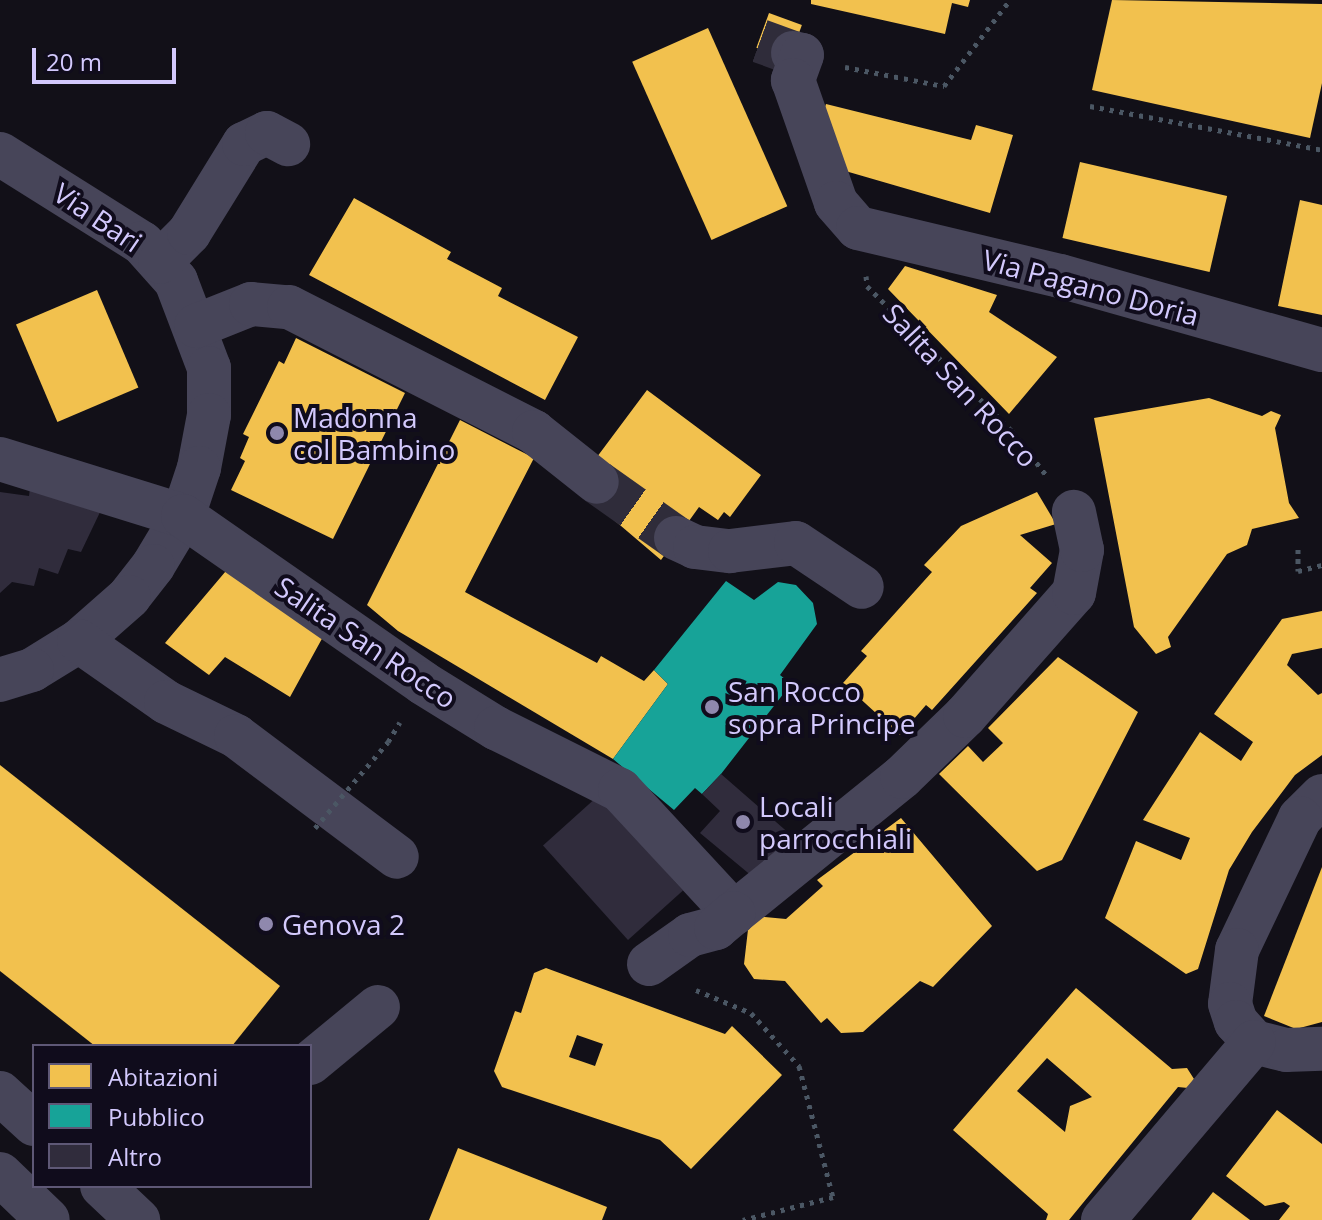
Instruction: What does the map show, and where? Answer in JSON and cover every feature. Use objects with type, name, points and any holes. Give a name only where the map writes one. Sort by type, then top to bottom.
[{"type":"street","points":[[797,54],[793,80],[836,203],[858,228]]},
{"type":"street","points":[[160,262],[189,233],[252,137],[267,133],[288,144]]},
{"type":"street","name":"Via Bari","points":[[0,154],[102,215],[160,262],[196,326],[209,368],[209,415],[199,468],[183,516],[153,566],[129,597],[79,641],[32,670],[0,680]]},
{"type":"street","name":"Via Pagano Doria","points":[[858,228],[1060,276],[1322,350]]},
{"type":"street","points":[[196,326],[251,304],[289,307],[534,432],[597,482]]},
{"type":"street","name":"Salita San Rocco","points":[[0,459],[183,516],[423,683],[496,728],[620,790],[725,921]]},
{"type":"street","points":[[649,964],[690,935],[725,921],[902,777],[965,716],[1074,593],[1082,550],[1074,512]]},
{"type":"street","points":[[676,538],[695,547],[730,551],[796,543],[862,587]]},
{"type":"street","points":[[79,641],[166,702],[236,736],[397,857]]},
{"type":"street","points":[[1322,796],[1300,818],[1237,950],[1230,1004],[1236,1022],[1254,1042],[1286,1050],[1322,1049]]},
{"type":"street","points":[[312,1061],[378,1007]]},
{"type":"street","points":[[1103,1220],[1254,1042]]},
{"type":"street","points":[[0,1093],[32,1122]]},
{"type":"street","points":[[0,1174],[48,1220]]},
{"type":"street","points":[[104,1188],[138,1220]]},
{"type":"path","points":[[797,54],[944,86],[1010,0]]},
{"type":"path","points":[[1090,106],[1322,150]]},
{"type":"path","name":"Salita San Rocco","points":[[858,228],[867,286],[1012,431],[1074,512]]},
{"type":"path","points":[[1298,549],[1298,571],[1322,565]]},
{"type":"path","points":[[315,828],[388,742]]},
{"type":"path","points":[[725,921],[695,993],[751,1013],[799,1066],[833,1197],[743,1220]]},
{"type":"building: Abitazioni","points":[[811,0],[970,0],[968,7],[952,3],[945,34],[811,4]]},
{"type":"building: Abitazioni","points":[[1112,0],[1322,4],[1322,83],[1310,138],[1092,90]]},
{"type":"building: Abitazioni","points":[[769,13],[802,25],[789,60],[756,48]]},
{"type":"building: Abitazioni","points":[[708,28],[787,206],[711,240],[632,62]]},
{"type":"building: Abitazioni","points":[[826,104],[971,140],[976,125],[1013,135],[990,213],[835,168],[821,120]]},
{"type":"building: Abitazioni","points":[[1080,162],[1227,196],[1210,272],[1062,238]]},
{"type":"building: Abitazioni","points":[[354,198],[451,252],[447,259],[502,288],[498,296],[578,337],[545,400],[309,275]]},
{"type":"building: Abitazioni","points":[[1300,200],[1322,205],[1322,315],[1278,306]]},
{"type":"building: Abitazioni","points":[[905,266],[997,295],[989,312],[1057,357],[1009,414],[888,289]]},
{"type":"building: Abitazioni","points":[[97,290],[138,388],[57,422],[16,324]]},
{"type":"building: Abitazioni","points":[[296,338],[405,393],[333,539],[231,490],[245,461],[240,458],[249,437],[243,434],[279,361],[284,364]]},
{"type":"building: Abitazioni","points":[[647,390],[761,475],[730,517],[724,512],[718,520],[699,507],[661,560],[587,497],[591,465]]},
{"type":"building: Abitazioni","points":[[1209,398],[1262,416],[1271,411],[1281,415],[1275,428],[1289,503],[1299,518],[1252,529],[1247,545],[1227,554],[1168,637],[1171,647],[1156,654],[1134,627],[1094,418]]},
{"type":"building: Abitazioni","points":[[460,420],[534,458],[465,592],[597,663],[601,656],[644,681],[654,670],[668,684],[613,759],[398,631],[367,605]]},
{"type":"building: Abitazioni","points":[[1037,492],[1056,524],[1020,535],[1052,563],[1030,588],[1037,593],[932,710],[926,705],[900,735],[843,683],[867,656],[861,651],[932,572],[924,565],[961,526]]},
{"type":"building: Abitazioni","points":[[231,565],[324,635],[290,697],[225,657],[209,675],[165,643]]},
{"type":"building: Abitazioni","points":[[1322,611],[1322,648],[1292,654],[1287,665],[1318,695],[1322,693],[1322,755],[1295,775],[1252,832],[1229,870],[1198,969],[1186,974],[1105,918],[1136,841],[1181,860],[1190,838],[1143,820],[1200,732],[1241,761],[1253,742],[1214,714],[1282,619]]},
{"type":"building: Abitazioni","points":[[1058,657],[1138,712],[1062,860],[1037,871],[939,774],[968,746],[983,762],[1003,743],[988,728]]},
{"type":"building: Abitazioni","points":[[0,765],[280,986],[234,1044],[92,1044],[0,971]]},
{"type":"building: Abitazioni","points":[[901,818],[992,926],[933,987],[920,981],[863,1032],[841,1033],[827,1018],[821,1023],[785,981],[754,979],[744,964],[749,921],[753,916],[786,919],[823,886],[817,880]]},
{"type":"building: Abitazioni","points":[[1322,867],[1322,1022],[1296,1029],[1264,1016]]},
{"type":"building: Abitazioni","points":[[546,968],[725,1034],[732,1026],[782,1075],[691,1169],[660,1140],[502,1087],[494,1071],[515,1011],[521,1013],[534,973]],"holes":[[[577,1035],[603,1044],[595,1066],[569,1057]]]},
{"type":"building: Abitazioni","points":[[1076,988],[1172,1069],[1187,1068],[1194,1079],[1188,1088],[1178,1087],[1069,1220],[1046,1220],[1048,1214],[953,1130]],"holes":[[[1047,1058],[1092,1097],[1070,1106],[1065,1132],[1017,1091]]]},
{"type":"building: Abitazioni","points":[[1277,1110],[1322,1144],[1322,1220],[1279,1220],[1290,1206],[1284,1202],[1265,1206],[1226,1176]]},
{"type":"building: Abitazioni","points":[[458,1148],[607,1207],[602,1220],[429,1220]]},
{"type":"building: Abitazioni","points":[[1213,1192],[1250,1220],[1191,1220]]},
{"type":"building: Pubblico","name":"San Rocco sopra Principe","points":[[726,581],[754,600],[778,582],[796,585],[813,603],[817,624],[780,675],[791,684],[721,774],[702,794],[695,788],[674,810],[613,759],[668,684],[654,670]]},
{"type":"building: Altro","points":[[30,488],[102,508],[81,552],[68,549],[58,574],[39,568],[34,586],[12,582],[0,593],[0,492],[29,496]]},
{"type":"building: Altro","name":"Locali parrocchiali","points":[[721,774],[799,842],[753,877],[700,833],[720,811],[702,794]]},
{"type":"building: Altro","points":[[598,796],[683,890],[628,940],[543,846]]},
{"type":"tunnel","points":[[760,41],[793,53]]},
{"type":"tunnel","points":[[597,482],[676,538]]},
{"type":"place","name":"Madonna col Bambino","points":[[277,433]]},
{"type":"place","name":"San Rocco sopra Principe","points":[[712,707]]},
{"type":"place","name":"Locali parrocchiali","points":[[743,822]]},
{"type":"place","name":"Genova 2","points":[[266,924]]}]
